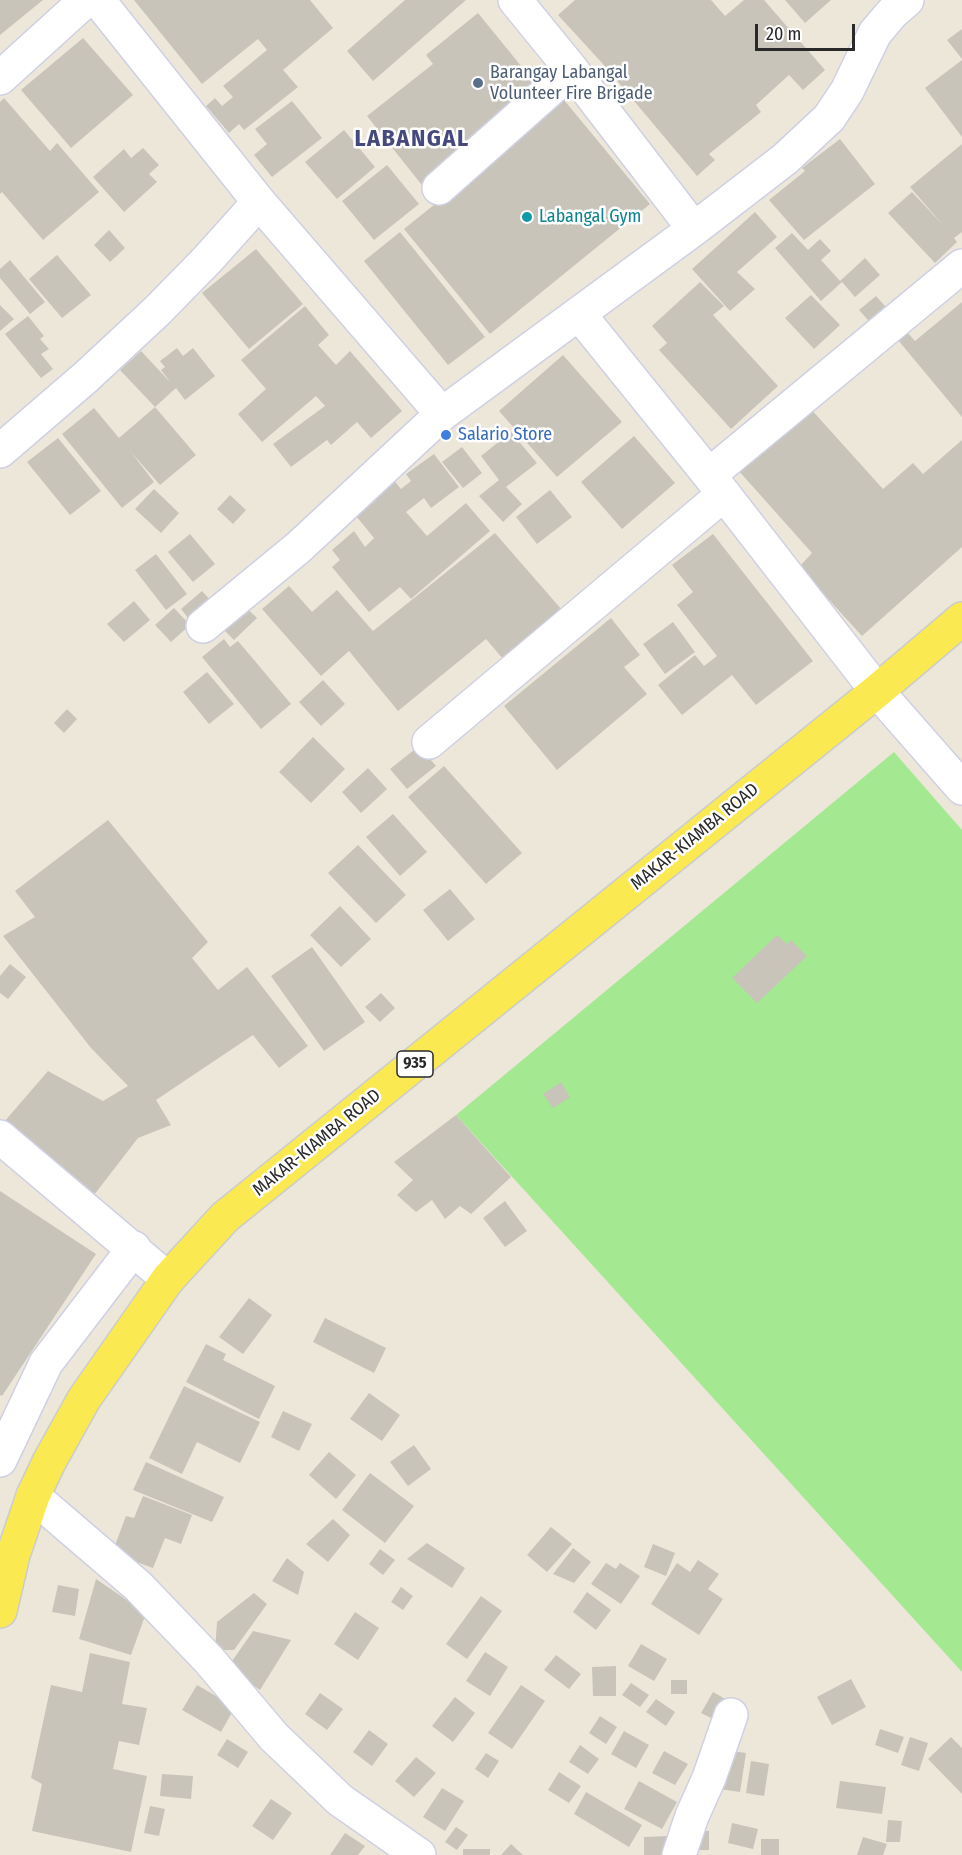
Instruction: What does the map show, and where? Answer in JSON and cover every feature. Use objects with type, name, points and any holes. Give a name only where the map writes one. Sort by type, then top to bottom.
[{"type":"main road","name":"MAKAR-KIAMBA ROAD","points":[[0,1611],[13,1556],[33,1496],[84,1399],[168,1279],[225,1217],[877,691],[962,619]]},
{"type":"street","points":[[0,78],[86,0]]},
{"type":"street","points":[[98,0],[259,202],[442,414]]},
{"type":"street","points":[[203,626],[299,547],[442,414],[694,229],[785,159],[829,118],[847,91],[875,33],[907,0]]},
{"type":"street","points":[[522,2],[694,229]]},
{"type":"street","points":[[439,188],[572,70]]},
{"type":"street","points":[[0,451],[158,311],[259,202]]},
{"type":"street","points":[[429,742],[962,266]]},
{"type":"street","points":[[579,314],[877,691],[962,788]]},
{"type":"street","points":[[0,1137],[168,1279]]},
{"type":"street","points":[[0,1460],[46,1363],[134,1248]]},
{"type":"street","points":[[33,1496],[138,1586],[209,1660],[274,1737],[340,1800],[419,1855]]},
{"type":"street","points":[[680,1855],[692,1816],[709,1778],[731,1715]]},
{"type":"green space","points":[[894,752],[962,830],[962,1672],[456,1115]]},
{"type":"building","points":[[0,0],[43,0],[0,35]]},
{"type":"building","points":[[134,0],[310,0],[333,28],[283,70],[298,87],[244,130],[239,124],[229,133],[206,106],[215,98],[222,106],[233,97],[223,86],[267,50],[258,39],[202,84]]},
{"type":"building","points":[[405,0],[466,0],[373,81],[347,51]]},
{"type":"building","points":[[575,0],[711,0],[725,16],[744,0],[764,0],[825,70],[803,90],[789,75],[756,105],[761,112],[709,154],[715,160],[697,176],[603,64],[558,15]]},
{"type":"building","points":[[785,0],[831,0],[805,23]]},
{"type":"building","points":[[478,13],[539,88],[421,184],[367,116],[433,64],[426,55]]},
{"type":"building","points":[[962,29],[962,59],[947,40]]},
{"type":"building","points":[[83,38],[133,95],[71,148],[21,90]]},
{"type":"building","points":[[962,60],[962,137],[925,88]]},
{"type":"building","points":[[4,98],[50,151],[57,143],[99,192],[43,240],[2,192],[0,194],[0,102]]},
{"type":"building","name":"Labangal Gym","points":[[564,100],[650,204],[490,334],[404,229]]},
{"type":"building","points":[[292,101],[322,138],[272,177],[254,155],[267,144],[255,129]]},
{"type":"building","points":[[344,130],[375,167],[337,199],[305,162]]},
{"type":"building","points":[[840,139],[875,184],[804,240],[769,200],[805,171],[802,168]]},
{"type":"building","points":[[962,144],[962,232],[954,238],[957,242],[935,263],[888,213],[912,192],[943,225],[910,187]]},
{"type":"building","points":[[143,148],[159,165],[149,174],[157,182],[124,212],[93,177],[124,149],[131,158]]},
{"type":"building","points":[[387,165],[419,204],[374,240],[342,201]]},
{"type":"building","points":[[755,212],[777,237],[737,272],[755,289],[730,311],[692,269]]},
{"type":"building","points":[[109,230],[125,248],[110,262],[94,245]]},
{"type":"building","points":[[400,232],[485,337],[448,365],[364,261]]},
{"type":"building","points":[[792,233],[808,250],[820,239],[831,251],[821,260],[840,281],[865,258],[880,275],[855,297],[842,282],[821,301],[775,248]]},
{"type":"building","points":[[256,249],[303,304],[249,349],[202,293]]},
{"type":"building","points":[[57,255],[91,295],[62,318],[29,279]]},
{"type":"building","points":[[10,260],[45,302],[30,314],[0,278],[0,269]]},
{"type":"building","points":[[700,282],[724,306],[713,315],[778,386],[731,429],[659,350],[667,343],[652,326]]},
{"type":"building","points":[[811,295],[840,325],[814,349],[785,318]]},
{"type":"building","points":[[876,296],[892,314],[875,328],[859,310]]},
{"type":"building","points":[[962,302],[962,417],[898,340],[907,332],[915,341]]},
{"type":"building","points":[[0,305],[14,319],[0,331]]},
{"type":"building","points":[[305,306],[329,335],[318,345],[336,365],[350,351],[402,411],[371,438],[357,422],[331,445],[327,440],[291,467],[273,444],[325,406],[316,396],[262,442],[238,414],[266,389],[241,360]]},
{"type":"building","points":[[28,316],[44,336],[40,339],[49,349],[41,354],[53,369],[41,378],[5,334]]},
{"type":"building","points":[[177,348],[183,356],[193,348],[215,376],[185,400],[176,388],[155,407],[120,370],[141,351],[171,383],[161,370],[165,367],[160,361]]},
{"type":"building","points":[[563,355],[622,422],[557,477],[499,411]]},
{"type":"building","points":[[155,407],[196,455],[160,485],[131,452],[154,482],[122,508],[62,434],[94,408],[119,438]]},
{"type":"building","points":[[809,407],[883,489],[913,463],[923,474],[962,440],[962,547],[862,636],[799,567],[812,553],[738,470]]},
{"type":"building","points":[[511,432],[537,463],[506,487],[522,504],[503,522],[479,496],[499,480],[481,456]]},
{"type":"building","points":[[634,436],[675,483],[622,529],[581,482]]},
{"type":"building","points":[[58,438],[101,491],[70,515],[27,462]]},
{"type":"building","points":[[462,447],[482,473],[463,488],[442,462]]},
{"type":"building","points":[[434,454],[459,487],[431,508],[424,498],[406,512],[427,536],[466,503],[490,531],[411,599],[400,587],[369,612],[332,567],[340,560],[332,550],[354,531],[365,547],[374,538],[356,516],[376,500],[372,494],[392,478],[401,489],[411,481],[406,474]]},
{"type":"building","points":[[154,489],[179,513],[161,533],[135,509]]},
{"type":"building","points":[[550,490],[572,517],[537,544],[516,517]]},
{"type":"building","points":[[230,495],[246,510],[233,524],[217,509]]},
{"type":"building","points":[[495,533],[562,610],[504,660],[486,639],[398,711],[349,651],[321,676],[262,609],[289,586],[312,612],[337,590],[373,631]]},
{"type":"building","points":[[190,534],[215,564],[193,582],[168,552]]},
{"type":"building","points":[[713,534],[813,661],[756,705],[732,675],[682,715],[658,685],[695,655],[704,666],[717,656],[677,605],[693,592],[672,565]]},
{"type":"building","points":[[156,554],[187,594],[166,610],[135,570]]},
{"type":"building","points":[[202,591],[214,604],[192,623],[181,609]]},
{"type":"building","points":[[134,601],[150,620],[124,642],[107,624]]},
{"type":"building","points":[[240,602],[257,618],[234,640],[218,624]]},
{"type":"building","points":[[174,608],[190,625],[171,642],[155,625]]},
{"type":"building","points":[[611,618],[640,655],[624,667],[647,694],[557,770],[504,706]]},
{"type":"building","points":[[673,622],[695,652],[665,674],[643,644]]},
{"type":"building","points":[[224,639],[230,647],[238,641],[291,704],[261,729],[202,657]]},
{"type":"building","points":[[207,672],[234,704],[209,724],[183,692]]},
{"type":"building","points":[[323,680],[345,704],[321,726],[299,702]]},
{"type":"building","points":[[67,709],[77,719],[64,733],[54,723]]},
{"type":"building","points":[[313,737],[345,769],[311,803],[279,772]]},
{"type":"building","points":[[419,746],[436,766],[407,789],[390,769]]},
{"type":"building","points":[[444,766],[522,853],[486,884],[408,797]]},
{"type":"building","points":[[368,768],[387,789],[361,813],[342,792]]},
{"type":"building","points":[[393,814],[427,852],[400,876],[366,837]]},
{"type":"building","points":[[108,820],[208,942],[192,958],[218,990],[247,967],[308,1046],[279,1068],[253,1035],[156,1100],[171,1125],[138,1138],[94,1195],[4,1122],[48,1071],[103,1101],[128,1086],[91,1048],[3,936],[35,917],[15,891]]},
{"type":"building","points":[[358,845],[406,895],[376,923],[328,873]]},
{"type":"building","points":[[450,889],[475,919],[448,941],[423,910]]},
{"type":"building","points":[[340,906],[371,939],[341,967],[310,935]]},
{"type":"building","points":[[777,935],[787,944],[791,940],[807,956],[757,1003],[732,978]]},
{"type":"building","points":[[312,947],[365,1022],[324,1051],[271,976]]},
{"type":"building","points":[[10,964],[26,977],[8,999],[0,993],[0,976]]},
{"type":"building","points":[[381,993],[395,1008],[380,1022],[365,1007]]},
{"type":"building","points":[[561,1082],[570,1097],[553,1108],[543,1094]]},
{"type":"building","points":[[456,1115],[511,1177],[471,1214],[460,1206],[445,1219],[432,1200],[416,1212],[397,1195],[413,1180],[394,1162]]},
{"type":"building","points":[[0,1191],[96,1254],[2,1396],[0,1395]]},
{"type":"building","points":[[505,1201],[527,1231],[505,1247],[483,1218]]},
{"type":"building","points":[[249,1298],[272,1315],[243,1354],[219,1337]]},
{"type":"building","points":[[325,1318],[386,1348],[374,1373],[313,1342]]},
{"type":"building","points":[[206,1344],[226,1354],[223,1360],[275,1386],[259,1419],[186,1382]]},
{"type":"building","points":[[184,1386],[260,1422],[240,1463],[197,1442],[182,1474],[149,1458]]},
{"type":"building","points":[[369,1393],[400,1415],[382,1441],[350,1419]]},
{"type":"building","points":[[283,1411],[312,1424],[299,1451],[271,1437]]},
{"type":"building","points":[[414,1445],[431,1469],[408,1486],[390,1462]]},
{"type":"building","points":[[329,1452],[356,1475],[336,1499],[309,1475]]},
{"type":"building","points":[[146,1462],[224,1497],[212,1522],[133,1490]]},
{"type":"building","points":[[370,1473],[414,1506],[385,1543],[342,1510]]},
{"type":"building","points":[[143,1496],[192,1515],[181,1544],[165,1538],[153,1568],[112,1553],[126,1516],[134,1518]]},
{"type":"building","points":[[333,1519],[350,1535],[328,1562],[306,1544]]},
{"type":"building","points":[[551,1527],[572,1544],[547,1572],[527,1555]]},
{"type":"building","points":[[427,1543],[465,1568],[452,1588],[407,1559]]},
{"type":"building","points":[[653,1544],[675,1553],[666,1576],[644,1567]]},
{"type":"building","points":[[573,1548],[591,1562],[574,1583],[553,1574]]},
{"type":"building","points":[[380,1549],[395,1560],[383,1575],[369,1564]]},
{"type":"building","points":[[287,1558],[304,1572],[298,1595],[272,1581]]},
{"type":"building","points":[[698,1560],[719,1574],[708,1589],[723,1599],[699,1635],[651,1604],[677,1563],[690,1572]]},
{"type":"building","points":[[606,1563],[616,1569],[620,1563],[640,1576],[621,1604],[591,1584]]},
{"type":"building","points":[[96,1579],[146,1613],[131,1655],[79,1639]]},
{"type":"building","points":[[58,1585],[79,1589],[75,1616],[52,1612]]},
{"type":"building","points":[[401,1587],[413,1596],[403,1610],[391,1602]]},
{"type":"building","points":[[587,1592],[611,1610],[596,1630],[573,1612]]},
{"type":"building","points":[[254,1593],[267,1604],[234,1650],[215,1650],[217,1622]]},
{"type":"building","points":[[481,1596],[502,1611],[467,1659],[446,1644]]},
{"type":"building","points":[[355,1612],[379,1628],[358,1660],[334,1644]]},
{"type":"building","points":[[253,1631],[291,1640],[260,1690],[228,1667]]},
{"type":"building","points":[[641,1644],[667,1659],[654,1681],[628,1666]]},
{"type":"building","points":[[485,1652],[508,1667],[490,1696],[466,1681]]},
{"type":"building","points":[[90,1653],[130,1662],[122,1704],[147,1708],[139,1745],[119,1741],[113,1769],[147,1776],[131,1852],[32,1831],[42,1784],[31,1778],[51,1685],[82,1692]]},
{"type":"building","points":[[556,1655],[581,1674],[569,1689],[544,1670]]},
{"type":"building","points":[[616,1666],[616,1696],[593,1696],[592,1667]]},
{"type":"building","points":[[851,1679],[866,1707],[832,1725],[817,1697]]},
{"type":"building","points":[[671,1680],[687,1680],[687,1694],[671,1694]]},
{"type":"building","points":[[631,1683],[649,1695],[640,1707],[622,1695]]},
{"type":"building","points":[[197,1685],[235,1707],[221,1732],[182,1710]]},
{"type":"building","points":[[521,1685],[545,1701],[512,1749],[488,1733]]},
{"type":"building","points":[[713,1692],[729,1701],[719,1722],[701,1713]]},
{"type":"building","points":[[320,1693],[343,1709],[327,1730],[305,1714]]},
{"type":"building","points":[[455,1697],[475,1713],[453,1742],[432,1726]]},
{"type":"building","points":[[656,1699],[675,1712],[666,1726],[646,1712]]},
{"type":"building","points":[[600,1716],[617,1727],[606,1744],[589,1733]]},
{"type":"building","points":[[880,1729],[904,1737],[898,1753],[875,1745]]},
{"type":"building","points":[[369,1730],[388,1744],[372,1766],[353,1752]]},
{"type":"building","points":[[624,1731],[649,1745],[636,1768],[611,1754]]},
{"type":"building","points":[[910,1737],[928,1743],[919,1771],[901,1765]]},
{"type":"building","points":[[951,1737],[962,1748],[962,1794],[928,1759]]},
{"type":"building","points":[[227,1739],[248,1752],[238,1768],[217,1755]]},
{"type":"building","points":[[580,1745],[599,1759],[588,1774],[569,1762]]},
{"type":"building","points":[[725,1750],[746,1753],[740,1792],[719,1789]]},
{"type":"building","points":[[664,1751],[688,1764],[675,1785],[652,1773]]},
{"type":"building","points":[[486,1753],[499,1761],[488,1778],[475,1769]]},
{"type":"building","points":[[416,1757],[436,1773],[414,1797],[395,1781]]},
{"type":"building","points":[[751,1761],[769,1764],[764,1796],[746,1793]]},
{"type":"building","points":[[559,1772],[581,1786],[569,1803],[548,1790]]},
{"type":"building","points":[[162,1774],[193,1776],[191,1799],[160,1796]]},
{"type":"building","points":[[639,1781],[677,1802],[662,1829],[624,1809]]},
{"type":"building","points":[[840,1781],[886,1787],[882,1814],[836,1808]]},
{"type":"building","points":[[442,1788],[464,1801],[445,1831],[423,1817]]},
{"type":"building","points":[[586,1792],[642,1825],[629,1847],[574,1814]]},
{"type":"building","points":[[271,1799],[292,1813],[273,1840],[252,1826]]},
{"type":"building","points":[[150,1806],[165,1809],[159,1836],[144,1833]]},
{"type":"building","points":[[888,1820],[902,1821],[900,1842],[886,1842]]},
{"type":"building","points":[[732,1823],[758,1829],[753,1849],[728,1843]]},
{"type":"building","points":[[456,1827],[468,1835],[457,1850],[445,1842]]},
{"type":"building","points":[[693,1831],[709,1831],[709,1850],[693,1850]]},
{"type":"building","points":[[345,1833],[365,1846],[358,1855],[330,1855]]},
{"type":"building","points":[[669,1836],[669,1855],[644,1855],[644,1837]]},
{"type":"building","points":[[863,1837],[887,1844],[883,1855],[857,1855]]},
{"type":"building","points":[[761,1839],[779,1839],[779,1855],[761,1855]]},
{"type":"building","points":[[511,1844],[523,1855],[501,1855]]},
{"type":"building","points":[[463,1849],[490,1849],[490,1855],[463,1855]]},
{"type":"place","name":"Barangay Labangal Volunteer Fire Brigade","points":[[478,83]]},
{"type":"place","name":"Labangal Gym","points":[[527,217]]},
{"type":"place","name":"Salario Store","points":[[446,435]]},
{"type":"district","name":"LABANGAL","points":[[412,139]]}]
